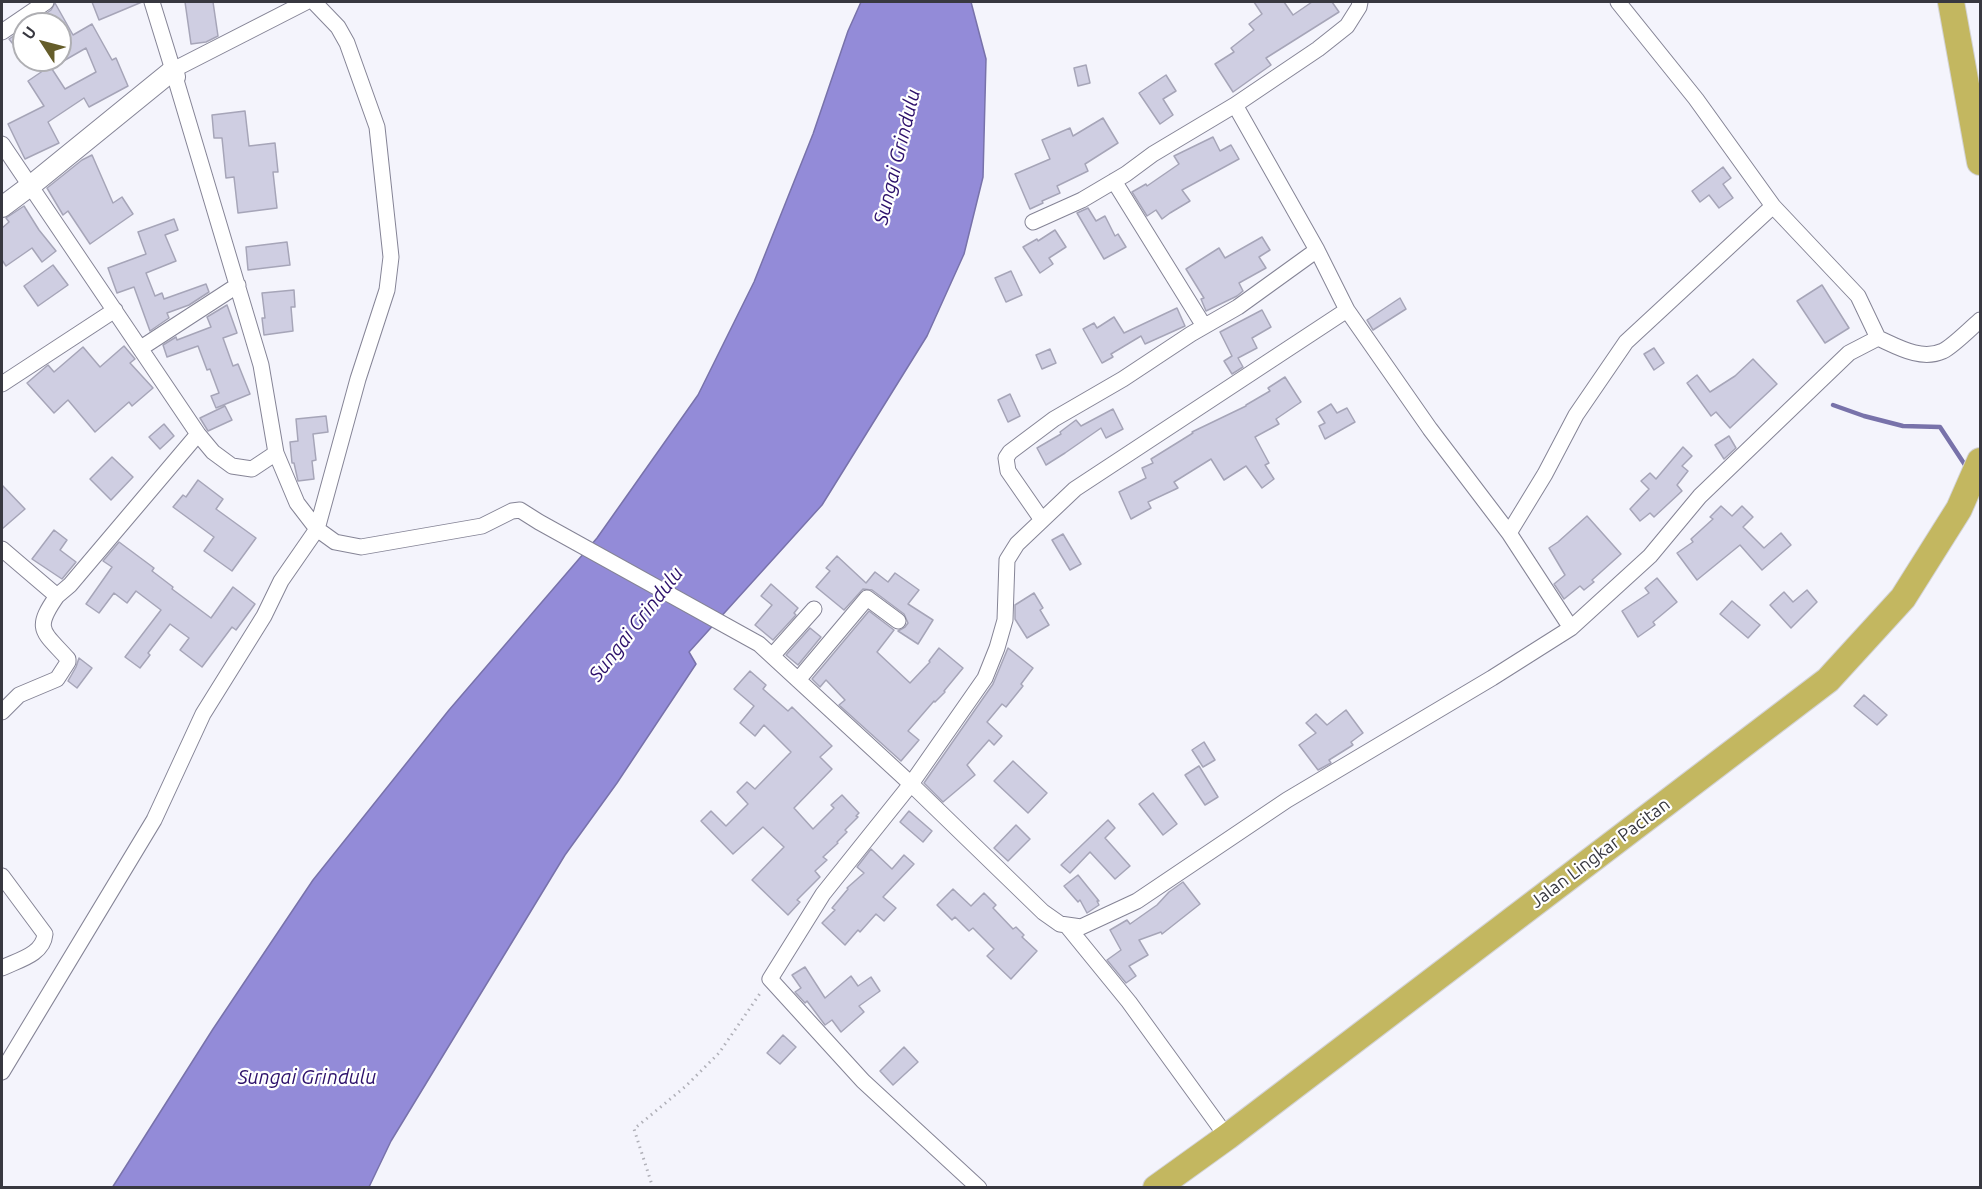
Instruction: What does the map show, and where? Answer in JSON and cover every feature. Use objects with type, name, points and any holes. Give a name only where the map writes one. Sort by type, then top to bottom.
[{"type":"highway","points":[[1951,2],[1980,162]]},
{"type":"highway","name":"Jalan Lingkar Pacitan","points":[[1156,1188],[1227,1137],[1828,680],[1903,598],[1959,509],[1980,461]]},
{"type":"street","points":[[2,32],[46,2]]},
{"type":"street","points":[[152,2],[261,364],[276,453],[297,503],[317,529],[335,542],[361,547],[482,526],[512,511],[520,510],[759,644],[911,784],[1043,912],[1067,926],[1081,927],[1137,901],[1287,800],[1492,678],[1571,628],[1650,556],[1700,496],[1849,353],[1878,338]]},
{"type":"street","points":[[2,207],[174,74],[306,2]]},
{"type":"street","points":[[2,1072],[154,820],[203,714],[264,616],[281,580],[317,529],[358,379],[387,290],[391,257],[377,127],[347,43],[338,27],[314,2]]},
{"type":"street","points":[[1033,222],[1082,200],[1235,105],[1318,49],[1347,26],[1360,2]]},
{"type":"street","points":[[1618,2],[1696,99],[1773,206],[1858,296],[1878,338],[1904,350],[1922,355],[1943,351],[1980,320]]},
{"type":"street","points":[[1235,105],[1317,250],[1347,310],[1430,429],[1509,533],[1571,628]]},
{"type":"street","points":[[2,144],[198,434],[213,452],[232,466],[252,469],[276,453]]},
{"type":"street","points":[[1114,181],[1204,326]]},
{"type":"street","points":[[1509,533],[1545,474],[1576,416],[1626,342],[1773,206]]},
{"type":"street","points":[[1042,520],[1008,471],[1006,458],[1010,452],[1054,419],[1238,307],[1317,250]]},
{"type":"street","points":[[141,348],[238,285]]},
{"type":"street","points":[[2,384],[115,310]]},
{"type":"street","points":[[979,1188],[863,1081],[770,979],[823,894],[911,784],[985,678],[1005,620],[1007,560],[1017,544],[1075,489],[1347,310]]},
{"type":"street","points":[[2,712],[19,695],[57,679],[68,664],[68,659],[42,627],[45,613],[57,596],[77,577],[198,434]]},
{"type":"street","points":[[2,549],[57,596]]},
{"type":"street","points":[[798,680],[867,598],[898,621]]},
{"type":"street","points":[[772,656],[814,609]]},
{"type":"street","points":[[2,876],[45,934],[43,944],[35,953],[2,968]]},
{"type":"street","points":[[1067,926],[1129,1002],[1227,1137]]},
{"type":"path","points":[[653,1188],[634,1129],[686,1086],[719,1053],[770,979]]},
{"type":"water","name":"Sungai Grindulu","points":[[861,2],[971,2],[986,59],[983,177],[964,254],[927,336],[822,505],[689,652],[696,664],[617,783],[565,855],[391,1141],[369,1187],[112,1188],[213,1029],[313,880],[449,710],[597,538],[698,395],[754,282],[813,134],[848,31]]},
{"type":"building","points":[[92,2],[142,2],[99,20]]},
{"type":"building","points":[[185,2],[213,2],[218,36],[206,42],[191,44]]},
{"type":"building","points":[[1254,2],[1284,2],[1293,15],[1312,2],[1332,2],[1339,12],[1266,58],[1271,65],[1233,92],[1215,64],[1234,52],[1231,48],[1254,30],[1249,24],[1262,14]]},
{"type":"building","points":[[55,3],[60,12],[48,12]]},
{"type":"building","points":[[92,24],[112,60],[116,58],[128,86],[89,107],[84,98],[48,122],[59,143],[25,159],[8,124],[44,106],[28,81],[41,72],[54,72],[65,89],[96,72],[86,48],[72,56],[72,33],[73,35]]},
{"type":"building","points":[[1086,65],[1090,83],[1078,86],[1074,68]]},
{"type":"building","points":[[1166,75],[1176,91],[1163,99],[1173,115],[1160,124],[1139,93]]},
{"type":"building","points":[[245,111],[249,146],[275,143],[278,172],[273,172],[277,208],[238,213],[234,177],[226,178],[222,138],[214,138],[212,115]]},
{"type":"building","points":[[1103,118],[1118,143],[1085,164],[1088,171],[1057,186],[1060,193],[1030,209],[1015,174],[1050,159],[1042,140],[1070,128],[1073,136]]},
{"type":"building","points":[[1213,137],[1220,151],[1231,145],[1239,159],[1182,190],[1190,201],[1162,219],[1156,210],[1147,216],[1132,192],[1146,184],[1147,186],[1179,164],[1174,156]]},
{"type":"building","points":[[92,155],[113,203],[122,197],[133,214],[90,244],[68,211],[63,215],[47,188],[82,160]]},
{"type":"building","points":[[1723,167],[1731,178],[1723,184],[1733,198],[1719,208],[1709,195],[1700,202],[1692,191]]},
{"type":"building","points":[[24,206],[56,251],[42,262],[32,248],[6,266],[2,260],[2,228],[9,222],[6,218]]},
{"type":"building","points":[[1088,208],[1096,221],[1105,216],[1115,236],[1118,234],[1126,247],[1104,259],[1077,213]]},
{"type":"building","points":[[174,219],[178,230],[165,235],[176,261],[146,273],[155,296],[162,293],[164,299],[206,284],[209,292],[189,305],[167,313],[169,318],[150,331],[134,287],[117,293],[108,268],[146,254],[138,232]]},
{"type":"building","points":[[1055,230],[1066,247],[1049,258],[1053,264],[1040,273],[1023,247]]},
{"type":"building","points":[[1262,237],[1270,250],[1259,257],[1266,268],[1239,283],[1243,291],[1237,296],[1206,311],[1201,299],[1204,298],[1186,269],[1219,248],[1225,258]]},
{"type":"building","points":[[287,242],[290,265],[248,270],[246,247]]},
{"type":"building","points":[[53,265],[68,285],[38,306],[24,286]]},
{"type":"building","points":[[1011,271],[1022,295],[1006,302],[995,278]]},
{"type":"building","points":[[1822,285],[1849,328],[1825,343],[1797,301]]},
{"type":"building","points":[[294,290],[295,307],[291,307],[293,331],[264,335],[262,318],[265,318],[262,293]]},
{"type":"building","points":[[1400,298],[1406,309],[1373,330],[1367,320]]},
{"type":"building","points":[[227,305],[237,333],[223,338],[233,366],[238,364],[250,394],[216,408],[211,396],[219,393],[198,346],[167,357],[163,345],[176,337],[177,340],[211,327],[207,317]]},
{"type":"building","points":[[1177,308],[1185,326],[1145,344],[1141,336],[1111,354],[1113,357],[1102,363],[1083,329],[1094,323],[1097,328],[1114,317],[1124,333]]},
{"type":"building","points":[[1262,310],[1271,327],[1252,338],[1257,348],[1238,358],[1243,367],[1232,374],[1224,361],[1232,356],[1220,332]]},
{"type":"building","points":[[124,346],[135,359],[130,363],[153,388],[132,406],[129,402],[95,432],[68,400],[54,413],[27,383],[48,365],[54,372],[83,347],[100,367]]},
{"type":"building","points":[[1654,348],[1664,363],[1654,370],[1644,354]]},
{"type":"building","points":[[1050,349],[1056,363],[1042,369],[1036,355]]},
{"type":"building","points":[[1753,359],[1777,384],[1730,428],[1716,412],[1711,416],[1687,383],[1697,375],[1710,392],[1735,376]]},
{"type":"building","points":[[1285,377],[1301,402],[1276,419],[1279,424],[1255,437],[1269,463],[1265,465],[1274,479],[1262,488],[1246,466],[1224,480],[1211,459],[1174,482],[1178,488],[1148,502],[1151,508],[1131,519],[1119,492],[1146,478],[1142,468],[1153,463],[1151,459],[1192,432],[1246,406],[1270,391],[1268,388]]},
{"type":"building","points":[[1010,394],[1020,416],[1008,422],[998,400]]},
{"type":"building","points":[[1331,404],[1337,413],[1347,408],[1355,422],[1325,439],[1319,426],[1325,423],[1318,412]]},
{"type":"building","points":[[225,406],[232,420],[208,431],[200,418]]},
{"type":"building","points":[[1113,409],[1123,429],[1106,438],[1101,428],[1046,465],[1037,448],[1061,434],[1060,432],[1076,420],[1081,426]]},
{"type":"building","points":[[326,416],[328,432],[313,434],[316,460],[312,461],[314,479],[298,481],[294,463],[292,463],[290,442],[298,441],[296,419]]},
{"type":"building","points":[[164,424],[174,436],[160,449],[149,437]]},
{"type":"building","points":[[1729,436],[1736,448],[1724,459],[1715,445]]},
{"type":"building","points":[[1683,447],[1692,456],[1682,466],[1688,471],[1677,485],[1682,491],[1654,517],[1650,513],[1640,521],[1630,509],[1649,489],[1641,481],[1650,473],[1656,479]]},
{"type":"building","points":[[112,457],[133,477],[111,500],[90,479]]},
{"type":"building","points":[[198,480],[223,499],[216,509],[256,538],[232,571],[204,551],[214,537],[173,507],[183,495],[186,497]]},
{"type":"building","points":[[2,485],[25,509],[2,529]]},
{"type":"building","points":[[1721,506],[1732,516],[1742,506],[1753,517],[1743,527],[1764,548],[1781,533],[1791,545],[1762,570],[1740,545],[1697,580],[1677,553],[1693,542],[1691,539],[1713,519],[1710,517]]},
{"type":"building","points":[[1587,516],[1621,554],[1584,590],[1580,586],[1564,599],[1554,584],[1565,575],[1549,548]]},
{"type":"building","points":[[54,530],[67,540],[60,550],[76,562],[62,579],[32,559]]},
{"type":"building","points":[[1063,534],[1081,564],[1070,570],[1052,540]]},
{"type":"building","points":[[119,542],[154,568],[152,571],[173,587],[172,589],[211,618],[233,587],[255,604],[236,630],[232,627],[202,667],[180,650],[189,638],[170,624],[148,653],[150,655],[140,668],[125,657],[161,610],[136,591],[127,603],[114,593],[99,613],[86,604],[112,567],[103,561]]},
{"type":"building","points":[[837,556],[866,583],[875,572],[888,582],[895,573],[919,590],[908,604],[933,620],[918,644],[898,631],[908,623],[904,614],[872,590],[863,589],[844,610],[816,587],[830,571],[826,568]]},
{"type":"building","points":[[1657,578],[1677,602],[1653,622],[1655,625],[1638,637],[1622,611],[1649,593],[1645,588]]},
{"type":"building","points":[[771,584],[798,608],[794,613],[796,615],[773,640],[755,625],[772,605],[761,596]]},
{"type":"building","points":[[1807,590],[1817,602],[1791,628],[1770,605],[1784,592],[1793,602]]},
{"type":"building","points":[[1034,593],[1049,625],[1027,638],[1015,619],[1015,605]]},
{"type":"building","points":[[1732,601],[1760,625],[1748,638],[1720,614]]},
{"type":"building","points":[[869,611],[894,630],[877,652],[910,683],[930,662],[939,648],[963,668],[945,692],[908,731],[919,740],[901,761],[839,705],[845,700],[826,680],[820,687],[812,679]]},
{"type":"building","points":[[810,628],[821,637],[798,665],[786,655]]},
{"type":"building","points":[[1008,648],[1033,668],[1021,684],[1023,686],[1006,707],[1002,704],[987,722],[1002,736],[994,745],[989,740],[967,765],[975,775],[943,802],[924,783],[993,684]]},
{"type":"building","points":[[79,658],[92,668],[77,688],[68,681]]},
{"type":"building","points":[[750,671],[766,685],[763,689],[788,711],[792,707],[832,746],[820,757],[832,769],[794,808],[813,829],[834,808],[831,805],[842,795],[859,813],[838,843],[823,857],[827,860],[815,871],[820,877],[797,900],[800,902],[788,915],[752,880],[784,847],[763,827],[733,854],[701,821],[711,811],[726,826],[748,804],[737,792],[747,782],[755,789],[791,752],[764,725],[755,736],[740,723],[754,706],[734,689]]},
{"type":"building","points":[[1864,695],[1887,715],[1877,725],[1854,706]]},
{"type":"building","points":[[1346,710],[1363,733],[1351,742],[1353,745],[1329,760],[1331,763],[1318,770],[1299,745],[1316,733],[1306,723],[1316,714],[1327,725]]},
{"type":"building","points":[[1204,742],[1215,760],[1203,767],[1192,750]]},
{"type":"building","points":[[1013,761],[1047,793],[1028,813],[994,781]]},
{"type":"building","points":[[1199,766],[1218,797],[1205,805],[1185,775]]},
{"type":"building","points":[[1153,793],[1177,824],[1163,835],[1139,804]]},
{"type":"building","points":[[909,811],[932,831],[923,842],[900,822]]},
{"type":"building","points":[[1108,820],[1115,828],[1105,838],[1130,866],[1115,879],[1090,852],[1070,873],[1061,865]]},
{"type":"building","points":[[1016,825],[1030,839],[1008,861],[994,848]]},
{"type":"building","points":[[871,849],[892,869],[904,855],[914,864],[883,897],[896,908],[884,921],[876,914],[845,945],[822,923],[835,910],[832,908],[847,888],[864,873],[857,867]]},
{"type":"building","points":[[1078,875],[1099,901],[1097,901],[1099,905],[1087,913],[1080,900],[1078,902],[1064,886]]},
{"type":"building","points":[[1183,882],[1200,904],[1162,934],[1161,932],[1139,940],[1148,955],[1129,966],[1136,976],[1126,983],[1107,960],[1121,950],[1110,930],[1127,920],[1130,924],[1157,905]]},
{"type":"building","points":[[953,889],[971,906],[984,893],[996,905],[993,908],[1013,929],[1016,927],[1024,935],[1022,937],[1037,951],[1011,979],[987,956],[994,949],[973,928],[969,931],[955,917],[952,920],[937,905]]},
{"type":"building","points":[[805,967],[825,998],[851,976],[858,986],[871,977],[880,991],[859,1006],[864,1012],[841,1032],[832,1020],[825,1025],[807,1001],[805,1003],[795,992],[801,988],[792,975]]},
{"type":"building","points":[[783,1035],[796,1047],[780,1064],[767,1053]]},
{"type":"building","points":[[904,1047],[918,1062],[893,1085],[880,1071]]},
{"type":"waterway","points":[[1833,405],[1903,426],[1940,427],[1967,468]]}]
